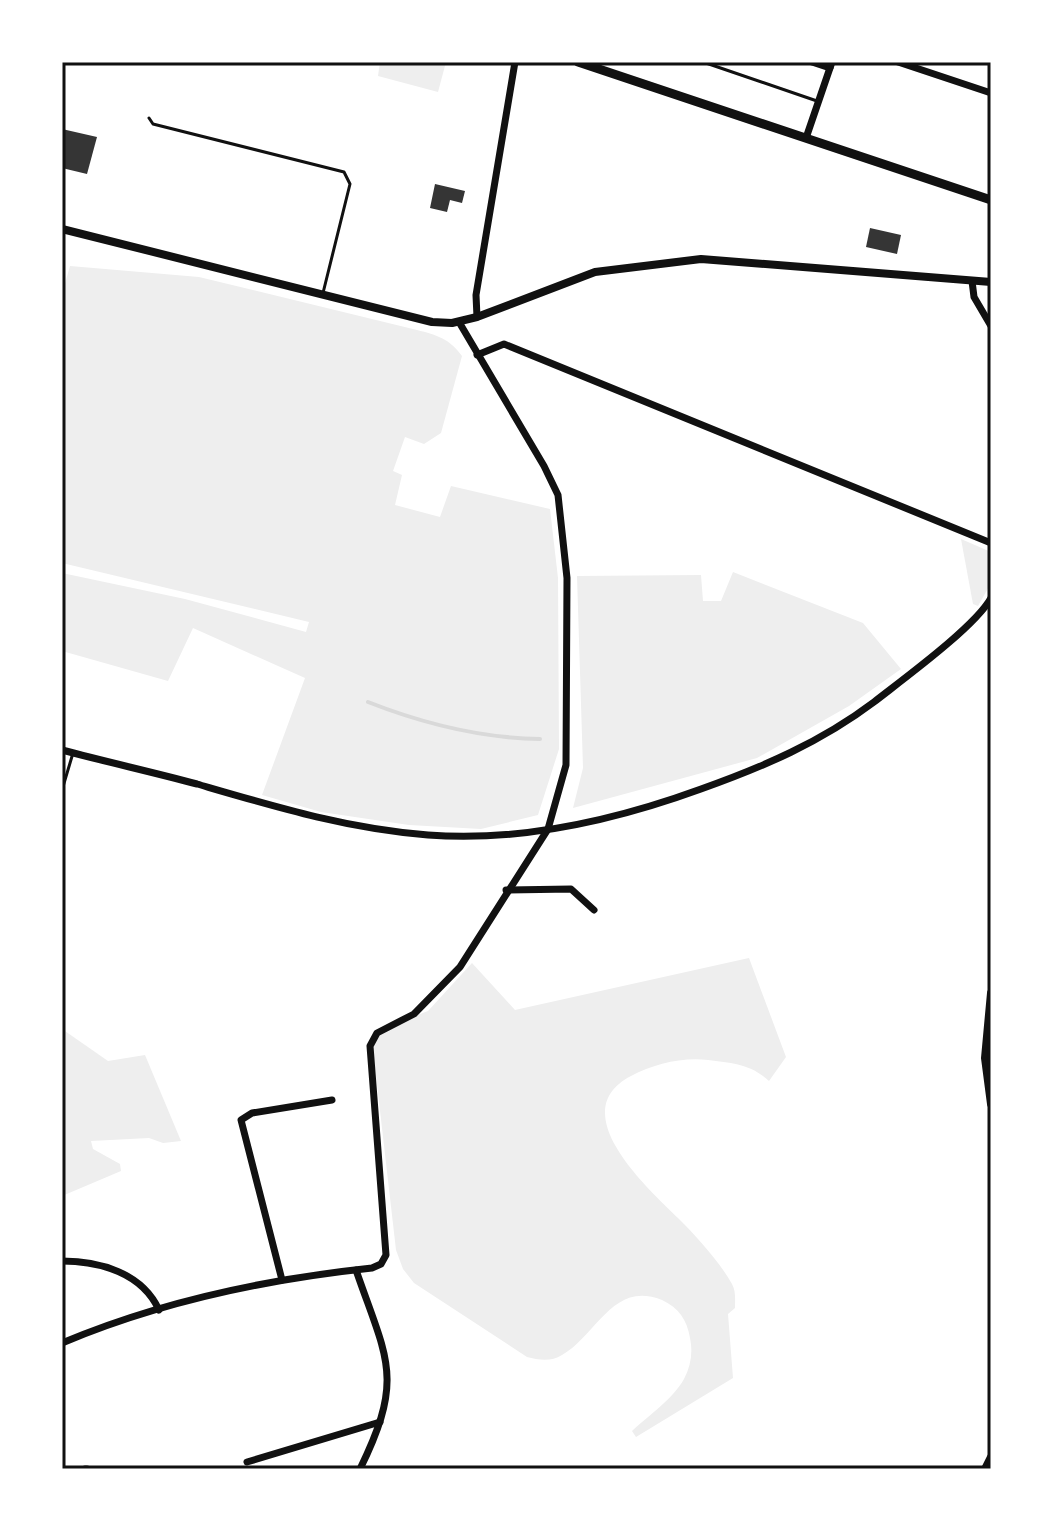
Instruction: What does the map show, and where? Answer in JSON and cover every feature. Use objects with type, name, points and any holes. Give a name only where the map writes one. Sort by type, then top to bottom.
[{"type":"main road","points":[[578,62],[991,200]]},
{"type":"street","points":[[477,317],[476,295],[515,62]]},
{"type":"street","points":[[806,138],[831,65],[812,62]]},
{"type":"street","points":[[898,62],[991,93]]},
{"type":"street","points":[[921,70],[927,62]]},
{"type":"street","points":[[62,229],[432,322],[459,322],[477,317],[595,272],[701,259],[991,282]]},
{"type":"street","points":[[972,281],[974,297],[991,326]]},
{"type":"street","points":[[62,1343],[159,1310],[282,1280],[381,1264],[386,1255],[387,1235],[370,1046],[377,1033],[414,1014],[451,977],[548,829],[566,765],[567,578],[562,512],[544,466],[459,322]]},
{"type":"street","points":[[477,355],[504,344],[991,543]]},
{"type":"street","points":[[62,750],[322,821],[431,835],[501,835],[548,829],[664,803],[749,772],[805,746],[869,705],[981,612],[991,598]]},
{"type":"street","points":[[981,612],[991,618]]},
{"type":"street","points":[[506,890],[571,889],[594,910]]},
{"type":"street","points":[[991,993],[985,1058],[991,1104]]},
{"type":"street","points":[[282,1280],[241,1120],[252,1113],[332,1100]]},
{"type":"street","points":[[62,1261],[90,1263],[120,1272],[146,1289],[159,1310]]},
{"type":"street","points":[[356,1270],[389,1365],[390,1385],[380,1422],[360,1469]]},
{"type":"street","points":[[247,1462],[380,1422]]},
{"type":"street","points":[[985,1469],[991,1457]]},
{"type":"lane","points":[[703,62],[818,101]]},
{"type":"lane","points":[[149,118],[153,124],[344,172],[350,184],[323,293]]},
{"type":"lane","points":[[62,790],[73,753]]},
{"type":"shaded area","points":[[380,62],[446,62],[438,92],[378,76]]},
{"type":"shaded area","points":[[70,266],[199,277],[424,332],[453,345],[462,356],[441,433],[424,444],[405,437],[393,471],[402,475],[395,505],[440,517],[451,486],[550,509],[558,578],[559,749],[538,815],[481,829],[409,825],[321,812],[262,795],[305,678],[193,628],[168,681],[62,651],[62,573],[185,599],[306,632],[309,622],[62,563],[62,294]]},
{"type":"shaded area","points":[[961,539],[991,552],[991,583],[978,606],[973,604]]},
{"type":"shaded area","points":[[733,572],[863,623],[901,669],[849,706],[757,758],[573,808],[583,768],[577,576],[701,575],[703,601],[721,601]]},
{"type":"shaded area","points":[[749,958],[786,1057],[769,1081],[755,1071],[733,1063],[698,1059],[678,1061],[631,1076],[612,1091],[605,1109],[608,1129],[618,1150],[632,1170],[714,1258],[732,1284],[735,1296],[735,1308],[728,1314],[733,1378],[636,1437],[632,1431],[674,1393],[688,1369],[691,1343],[681,1315],[662,1300],[631,1297],[607,1312],[562,1355],[540,1360],[527,1357],[414,1283],[403,1269],[396,1250],[372,1041],[383,1028],[428,1011],[472,963],[515,1010]]},
{"type":"shaded area","points":[[62,1029],[108,1061],[145,1055],[181,1141],[163,1143],[149,1138],[91,1141],[93,1149],[120,1164],[121,1171],[62,1196]]},
{"type":"building","points":[[62,129],[97,137],[87,174],[62,168]]},
{"type":"building","points":[[435,184],[465,191],[462,203],[450,200],[447,212],[430,208]]},
{"type":"building","points":[[870,228],[901,235],[897,254],[866,247]]},
{"type":"waterway","points":[[368,702],[452,728],[495,736],[540,739]]}]
